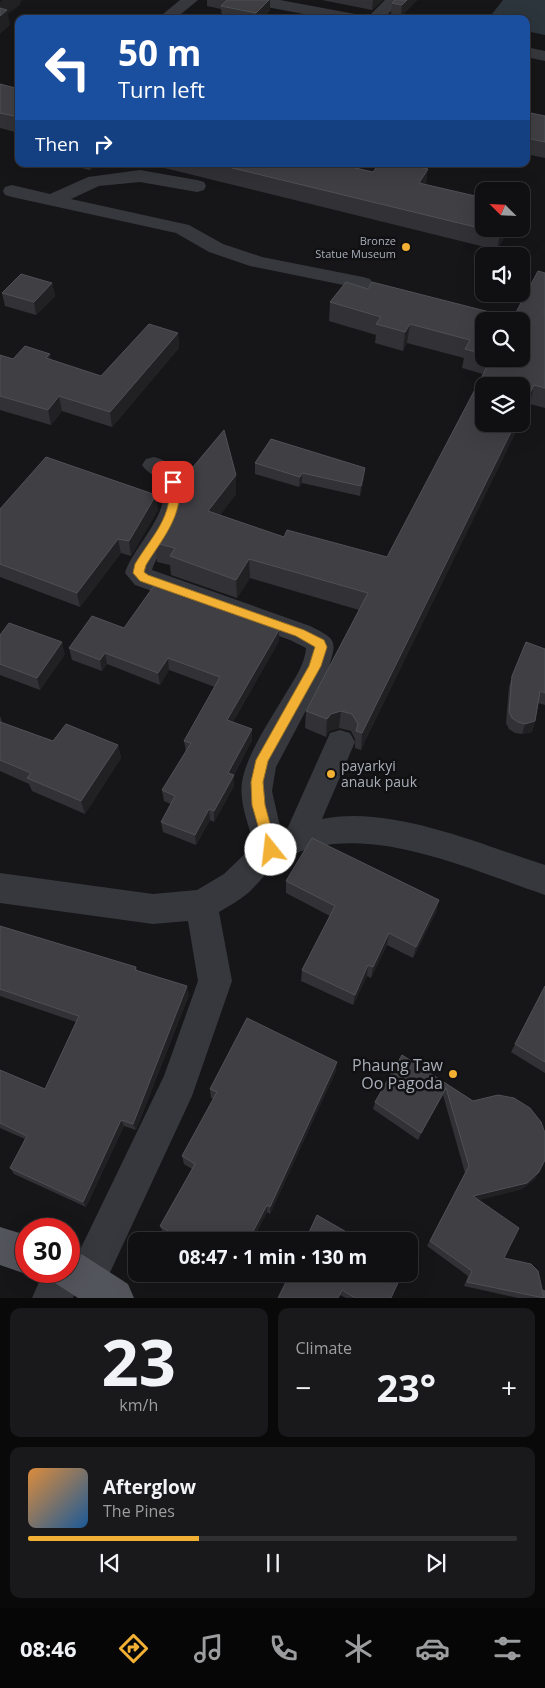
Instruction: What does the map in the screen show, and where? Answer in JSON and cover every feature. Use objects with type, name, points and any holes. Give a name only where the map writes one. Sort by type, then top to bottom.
[{"type":"main road","points":[[0,1246],[15,1251]]},
{"type":"street","points":[[170,15],[190,0]]},
{"type":"street","points":[[256,0],[295,3],[340,15]]},
{"type":"street","points":[[378,15],[394,0]]},
{"type":"street","points":[[282,15],[295,3]]},
{"type":"street","points":[[530,53],[545,56]]},
{"type":"street","points":[[52,200],[95,181],[140,176],[198,186]]},
{"type":"street","points":[[12,192],[182,229],[216,248],[257,262],[363,283]]},
{"type":"street","points":[[154,465],[173,482],[175,492],[174,506],[169,519],[140,564],[138,573],[144,578],[300,633],[320,643],[321,647],[315,666],[262,760],[257,782],[258,805],[271,850]]},
{"type":"street","points":[[299,837],[340,742]]},
{"type":"street","points":[[0,888],[153,909],[202,905],[235,884],[271,850],[299,837],[335,830],[370,830],[414,837],[545,880]]},
{"type":"street","points":[[52,1298],[83,1280],[179,1083],[216,981],[202,905]]},
{"type":"shaded area","points":[[503,0],[545,0],[545,35],[530,32],[530,15],[491,15]]},
{"type":"building","points":[[227,0],[269,0],[256,13],[221,6]]},
{"type":"building","points":[[395,0],[407,0],[402,5],[392,3]]},
{"type":"building","points":[[0,8],[7,10],[0,16]]},
{"type":"building","points":[[0,84],[15,88],[15,116],[0,113]]},
{"type":"building","points":[[530,113],[545,116],[545,142],[530,139]]},
{"type":"building","points":[[228,167],[351,167],[373,172],[377,167],[419,167],[428,169],[419,183],[475,196],[475,227]]},
{"type":"building","points":[[538,271],[545,273],[545,388],[534,385],[530,393],[530,377],[482,377],[487,367],[530,367],[530,312],[516,312],[522,302],[530,302],[530,286]]},
{"type":"building","points":[[21,274],[52,283],[34,302],[2,293]]},
{"type":"building","points":[[346,282],[368,289],[372,282],[490,312],[475,312],[475,352],[465,349],[470,340],[410,324],[405,332],[376,324],[381,317],[330,302]]},
{"type":"building","points":[[149,324],[178,333],[110,412],[59,396],[48,410],[0,396],[0,355],[13,359],[25,346],[50,354],[46,358],[101,376]]},
{"type":"building","points":[[475,389],[475,432],[511,432],[362,733],[356,731],[358,724],[352,714],[341,711],[331,714],[327,719],[306,711],[368,593],[249,559],[236,580],[170,556],[175,548],[155,543],[184,495],[188,483],[188,473],[224,430],[236,475],[208,511],[284,537],[287,530],[387,557]]},
{"type":"building","points":[[271,439],[365,468],[361,486],[302,473],[300,477],[255,463]]},
{"type":"building","points":[[46,457],[156,495],[129,541],[118,539],[77,593],[0,564],[0,509]]},
{"type":"building","points":[[156,583],[223,606],[221,609],[279,630],[227,720],[252,729],[228,773],[234,775],[214,811],[209,809],[195,835],[161,822],[175,796],[162,790],[191,743],[184,741],[220,677],[168,658],[158,673],[105,653],[100,660],[69,648],[92,616],[124,628]]},
{"type":"building","points":[[9,623],[62,642],[37,678],[0,664],[0,635]]},
{"type":"building","points":[[526,642],[545,649],[545,693],[540,691],[535,721],[525,724],[512,718],[509,712],[512,676]]},
{"type":"building","points":[[0,722],[53,741],[66,724],[118,745],[81,801],[27,778],[31,773],[0,760]]},
{"type":"building","points":[[312,838],[439,900],[416,947],[389,933],[373,967],[368,965],[355,995],[302,970],[335,906],[286,881]]},
{"type":"building","points":[[0,926],[136,967],[135,970],[187,986],[133,1124],[121,1120],[83,1202],[10,1168],[27,1136],[0,1123],[0,1070],[45,1089],[79,1016],[0,989]]},
{"type":"building","points":[[545,986],[545,1062],[515,1044]]},
{"type":"building","points":[[247,1018],[337,1062],[270,1207],[267,1205],[253,1232],[170,1232],[160,1226],[195,1164],[182,1156],[217,1092],[210,1089]]},
{"type":"building","points":[[402,1055],[473,1101],[498,1095],[514,1098],[530,1108],[541,1122],[545,1133],[545,1160],[539,1172],[527,1183],[473,1196],[519,1228],[504,1258],[531,1264],[538,1271],[544,1298],[467,1282],[472,1271],[430,1241],[469,1166],[446,1088],[421,1133],[375,1102]]},
{"type":"building","points":[[317,1215],[346,1232],[309,1232]]},
{"type":"building","points":[[286,1282],[398,1282],[391,1298],[355,1298],[342,1290],[338,1298],[278,1298]]},
{"type":"place","name":"Bronze Statue Museum","points":[[406,247]]},
{"type":"place","name":"payarkyi anauk pauk","points":[[331,774]]},
{"type":"place","name":"Phaung Taw Oo Pagoda","points":[[453,1074]]},
{"type":"route","points":[[173,482],[175,492],[174,506],[169,519],[140,564],[138,573],[144,578],[300,633],[320,643],[321,653],[315,666],[262,760],[257,782],[258,805],[271,850]]}]
